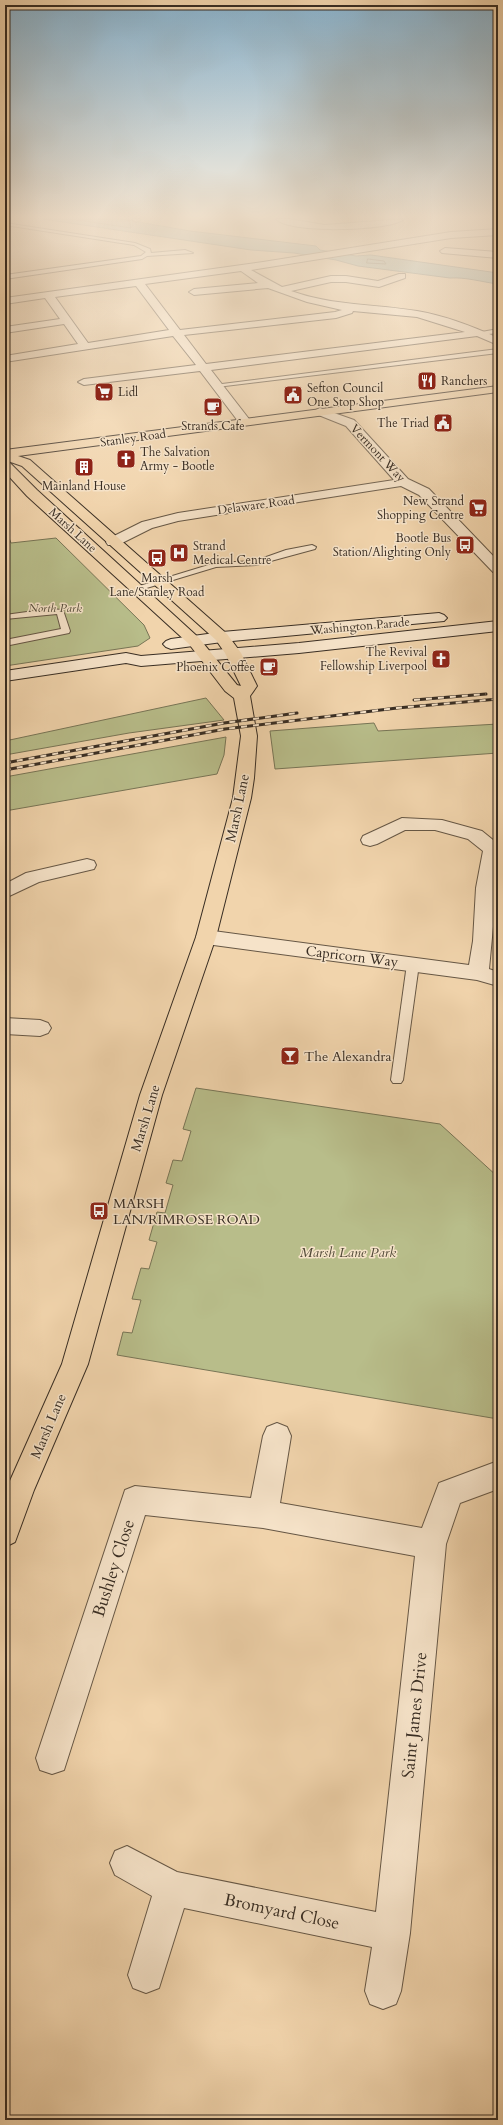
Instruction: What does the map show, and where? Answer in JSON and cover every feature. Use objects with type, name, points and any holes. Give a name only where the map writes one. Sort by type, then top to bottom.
[{"type":"main road","name":"Stanley Road","points":[[5,455],[498,389]]},
{"type":"main road","name":"Marsh Lane","points":[[5,455],[26,463],[113,542],[222,637],[233,653],[249,686],[242,696]]},
{"type":"main road","name":"Marsh Lane","points":[[5,465],[32,493],[194,640],[231,688],[242,696],[249,736],[243,792],[206,937],[151,1095],[75,1364],[13,1489],[5,1532]]},
{"type":"street","points":[[64,318],[85,346]]},
{"type":"street","points":[[165,318],[245,422]]},
{"type":"street","points":[[5,359],[176,333],[308,318]]},
{"type":"street","points":[[435,318],[448,321],[498,342]]},
{"type":"street","points":[[5,330],[66,321]]},
{"type":"street","points":[[84,382],[479,333]]},
{"type":"street","name":"Vermont Way","points":[[320,412],[350,422],[403,482],[424,492],[497,567]]},
{"type":"street","name":"Delaware Road","points":[[113,542],[147,525],[178,517],[380,487],[403,482]]},
{"type":"street","name":"Washington Parade","points":[[126,658],[137,651],[194,640],[481,613]]},
{"type":"street","name":"Washington Parade","points":[[126,658],[141,661],[330,645],[498,626]]},
{"type":"street","points":[[5,676],[126,658]]},
{"type":"street","points":[[370,840],[402,824],[436,824],[475,835],[496,848],[486,888],[478,973]]},
{"type":"street","points":[[5,892],[33,877],[87,865]]},
{"type":"street","name":"Capricorn Way","points":[[206,937],[478,973],[498,979]]},
{"type":"street","points":[[5,1026],[40,1028]]},
{"type":"street","points":[[263,1514],[277,1436]]},
{"type":"street","name":"Saint James Drive","points":[[383,1991],[392,1933],[431,1544],[449,1493],[498,1475]]},
{"type":"street","name":"Bushley Close","points":[[52,1758],[135,1500],[263,1514],[431,1544]]},
{"type":"street","name":"Bromyard Close","points":[[127,1863],[172,1888],[392,1933]]},
{"type":"street","points":[[146,1975],[172,1888]]},
{"type":"lane","points":[[479,333],[498,331]]},
{"type":"lane","points":[[217,385],[498,351]]},
{"type":"lane","points":[[136,588],[215,565],[256,563],[289,552],[312,547]]},
{"type":"lane","points":[[5,618],[49,611],[60,612],[66,631],[5,643]]},
{"type":"lane","points":[[397,1080],[413,964]]},
{"type":"green space","name":"North Park","points":[[5,528],[11,543],[56,538],[144,625],[150,638],[138,646],[5,666]]},
{"type":"green space","points":[[206,698],[224,720],[129,733],[5,755],[5,741]]},
{"type":"green space","points":[[374,723],[378,731],[498,724],[498,753],[275,769],[270,731]]},
{"type":"green space","points":[[226,737],[224,755],[217,774],[5,811],[5,777]]},
{"type":"green space","name":"Marsh Lane Park","points":[[196,1088],[440,1124],[498,1177],[498,1419],[117,1355],[123,1332],[132,1333],[141,1300],[132,1299],[141,1268],[149,1269],[157,1242],[149,1240],[157,1212],[165,1213],[173,1185],[166,1183],[173,1160],[182,1161],[191,1131],[183,1129]]},
{"type":"railway","points":[[414,700],[486,694]]},
{"type":"railway","points":[[5,770],[225,729],[397,708],[498,699]]},
{"type":"railway","points":[[5,763],[224,723],[297,713]]},
{"type":"place","name":"Ranchers","points":[[427,381]]},
{"type":"place","name":"Lidl","points":[[104,392]]},
{"type":"place","name":"Sefton Council One Stop Shop","points":[[293,395]]},
{"type":"place","name":"Strands Cafe","points":[[213,407]]},
{"type":"place","name":"The Triad","points":[[443,423]]},
{"type":"place","name":"The Salvation Army - Bootle","points":[[126,459]]},
{"type":"place","name":"Mainland House","points":[[84,467]]},
{"type":"place","name":"New Strand Shopping Centre","points":[[478,508]]},
{"type":"place","name":"Bootle Bus Station/Alighting Only","points":[[465,545]]},
{"type":"place","name":"Strand Medical Centre","points":[[179,553]]},
{"type":"place","name":"Marsh Lane/Stanley Road","points":[[157,558]]},
{"type":"place","name":"The Revival Fellowship Liverpool","points":[[441,659]]},
{"type":"place","name":"Phoenix Coffee","points":[[269,667]]},
{"type":"place","name":"The Alexandra","points":[[290,1056]]},
{"type":"place","name":"MARSH LAN/RIMROSE ROAD","points":[[99,1211]]}]
